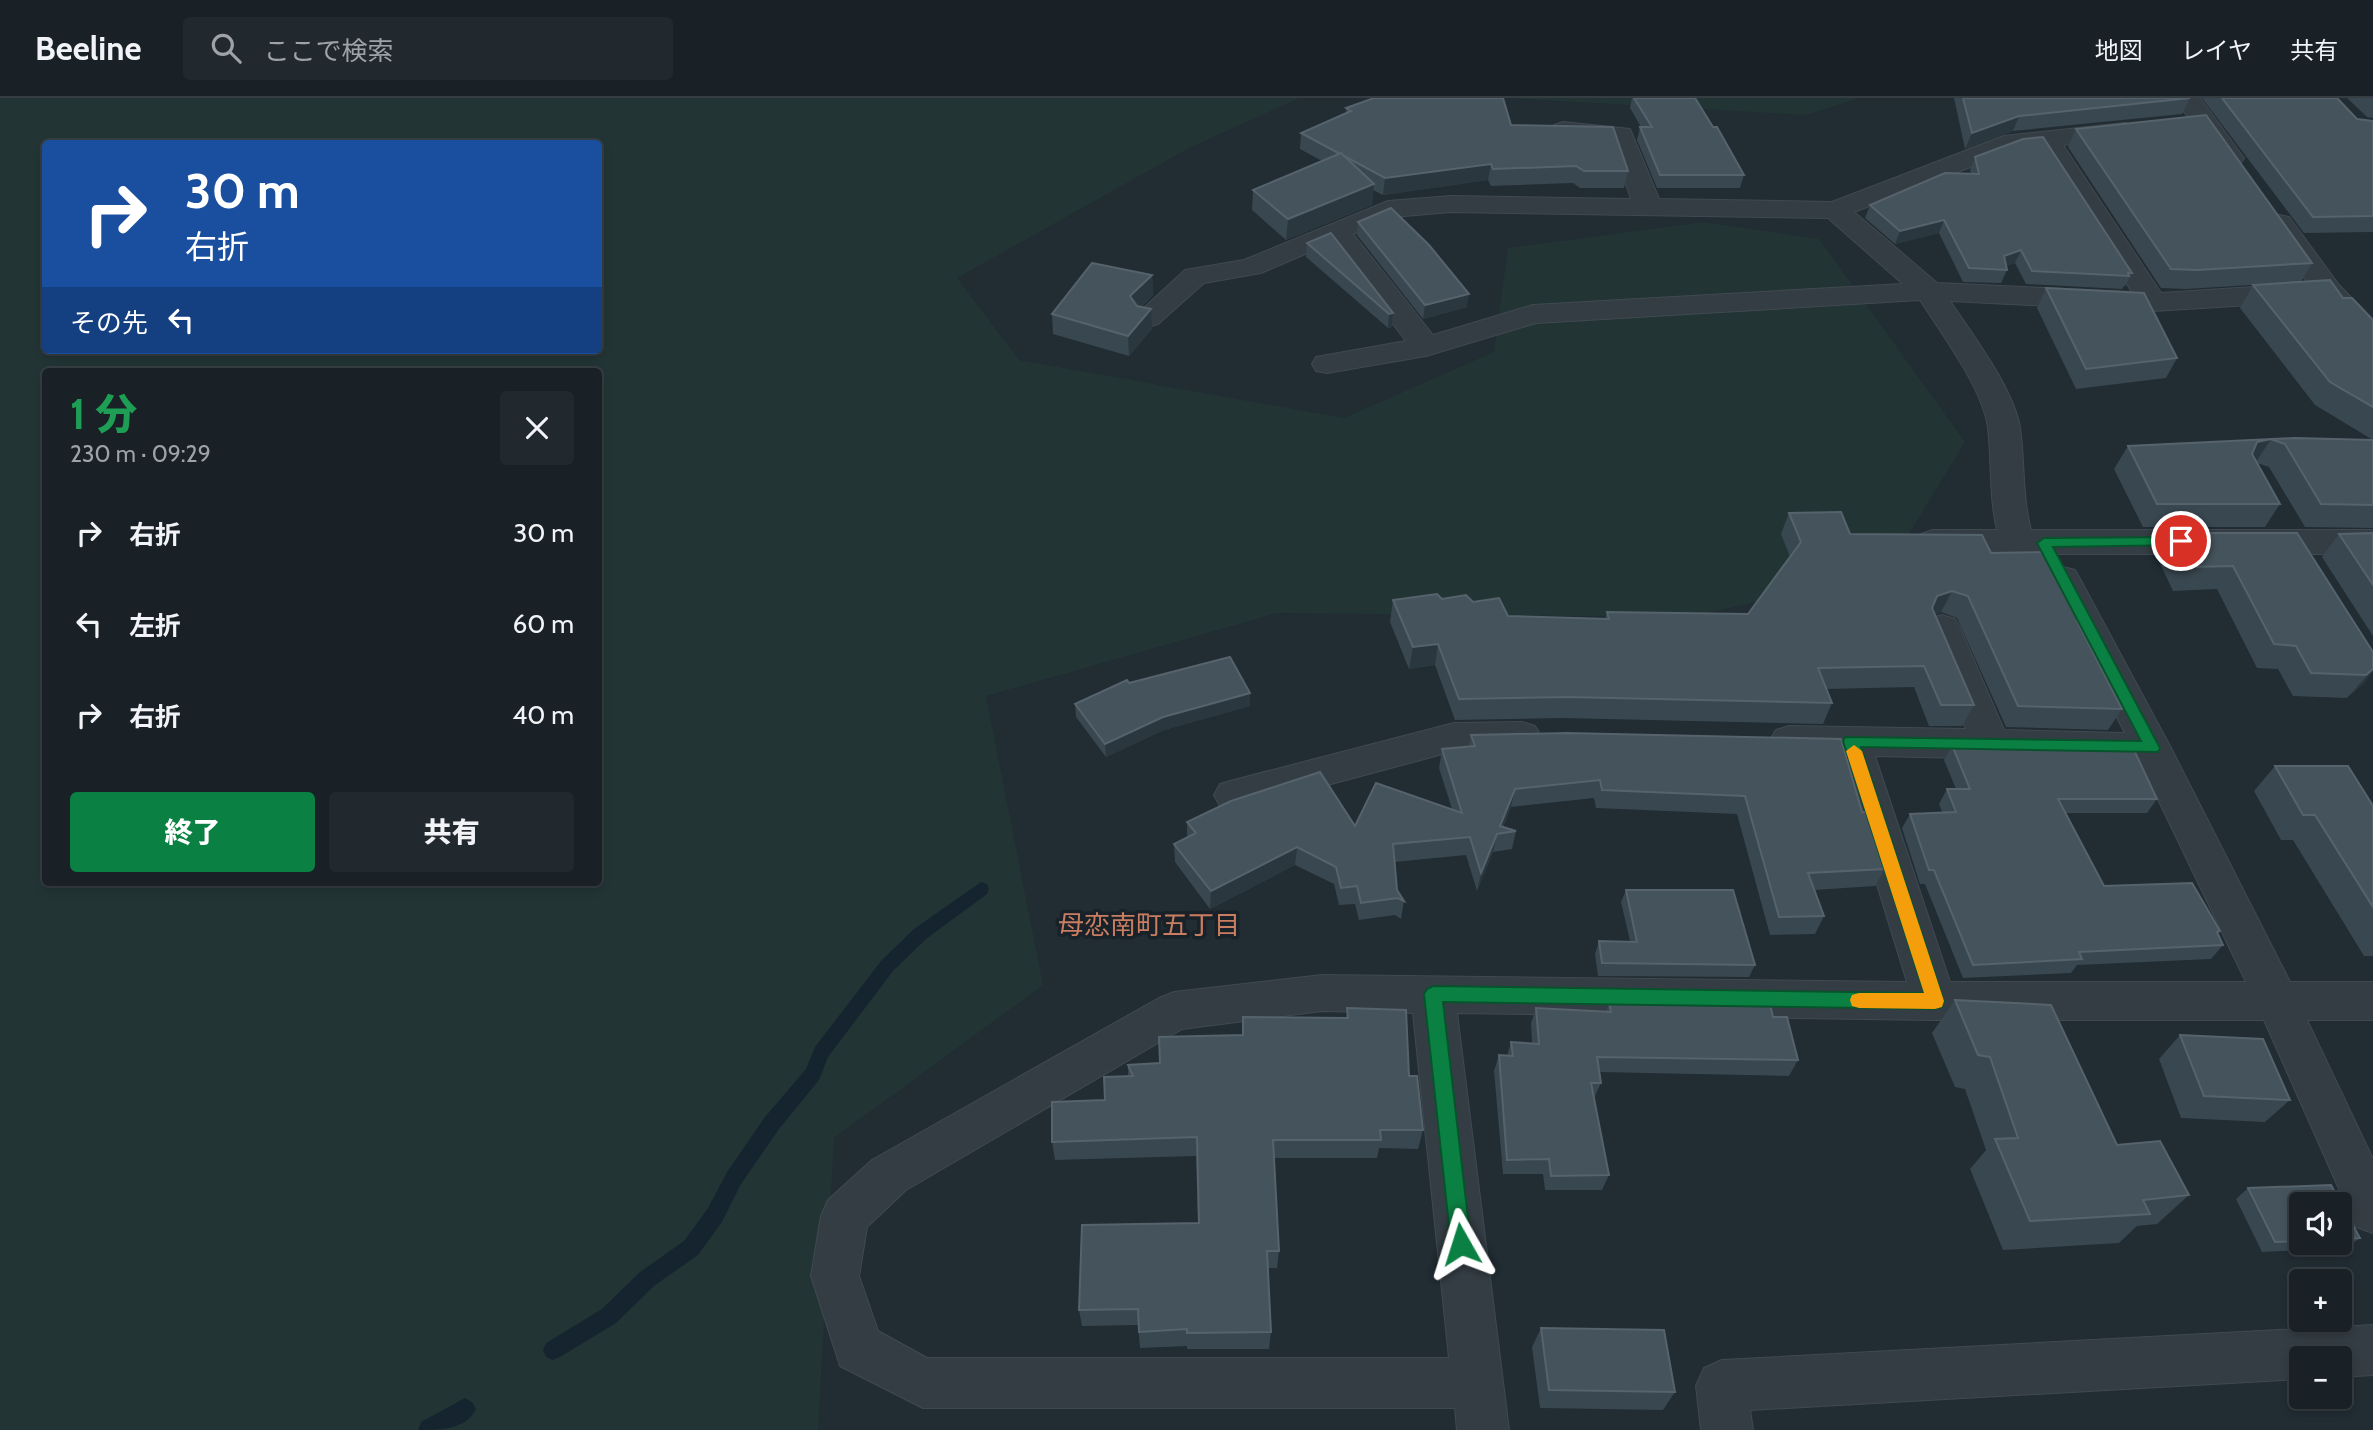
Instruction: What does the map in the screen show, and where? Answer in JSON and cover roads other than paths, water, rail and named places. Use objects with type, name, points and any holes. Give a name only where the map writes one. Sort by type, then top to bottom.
[{"type":"street","points":[[2187,98],[2190,123],[2243,175]]},
{"type":"street","points":[[1148,318],[1195,276],[1251,267],[1338,233],[1388,209],[1451,204],[1835,210],[2013,142],[2151,128]]},
{"type":"street","points":[[1542,129],[1621,134],[1648,207]]},
{"type":"street","points":[[2047,140],[2153,302]]},
{"type":"street","points":[[2266,206],[2329,291],[2373,338]]},
{"type":"street","points":[[1835,210],[1929,291],[1983,373],[2004,426],[2007,502],[2152,748],[2276,999],[2373,1211]]},
{"type":"street","points":[[1338,233],[1426,347]]},
{"type":"street","points":[[1327,364],[1426,347],[1533,314],[1929,291],[2153,302],[2329,291]]},
{"type":"street","points":[[2273,508],[2312,573]]},
{"type":"street","points":[[1931,542],[2373,542]]},
{"type":"street","points":[[1942,628],[1991,744]]},
{"type":"street","points":[[1234,795],[1454,737],[1562,735]]},
{"type":"street","points":[[1754,739],[2152,748]]},
{"type":"street","points":[[1851,741],[1935,1001]]},
{"type":"street","points":[[1433,994],[1480,1406],[923,1383],[858,1348],[835,1276],[845,1216],[889,1175],[1174,1011],[1322,993],[1433,994],[1935,1001],[2373,1001]]},
{"type":"street","points":[[1727,1430],[1722,1386],[2373,1350]]},
{"type":"waterway","points":[[553,1350],[609,1316],[647,1279],[691,1248],[715,1215],[734,1178],[772,1123],[813,1074],[821,1053],[887,966],[920,934],[981,889]]},
{"type":"waterway","points":[[429,1430],[465,1409]]},
{"type":"district","name":"母恋南町五丁目","points":[[1149,925]]}]
